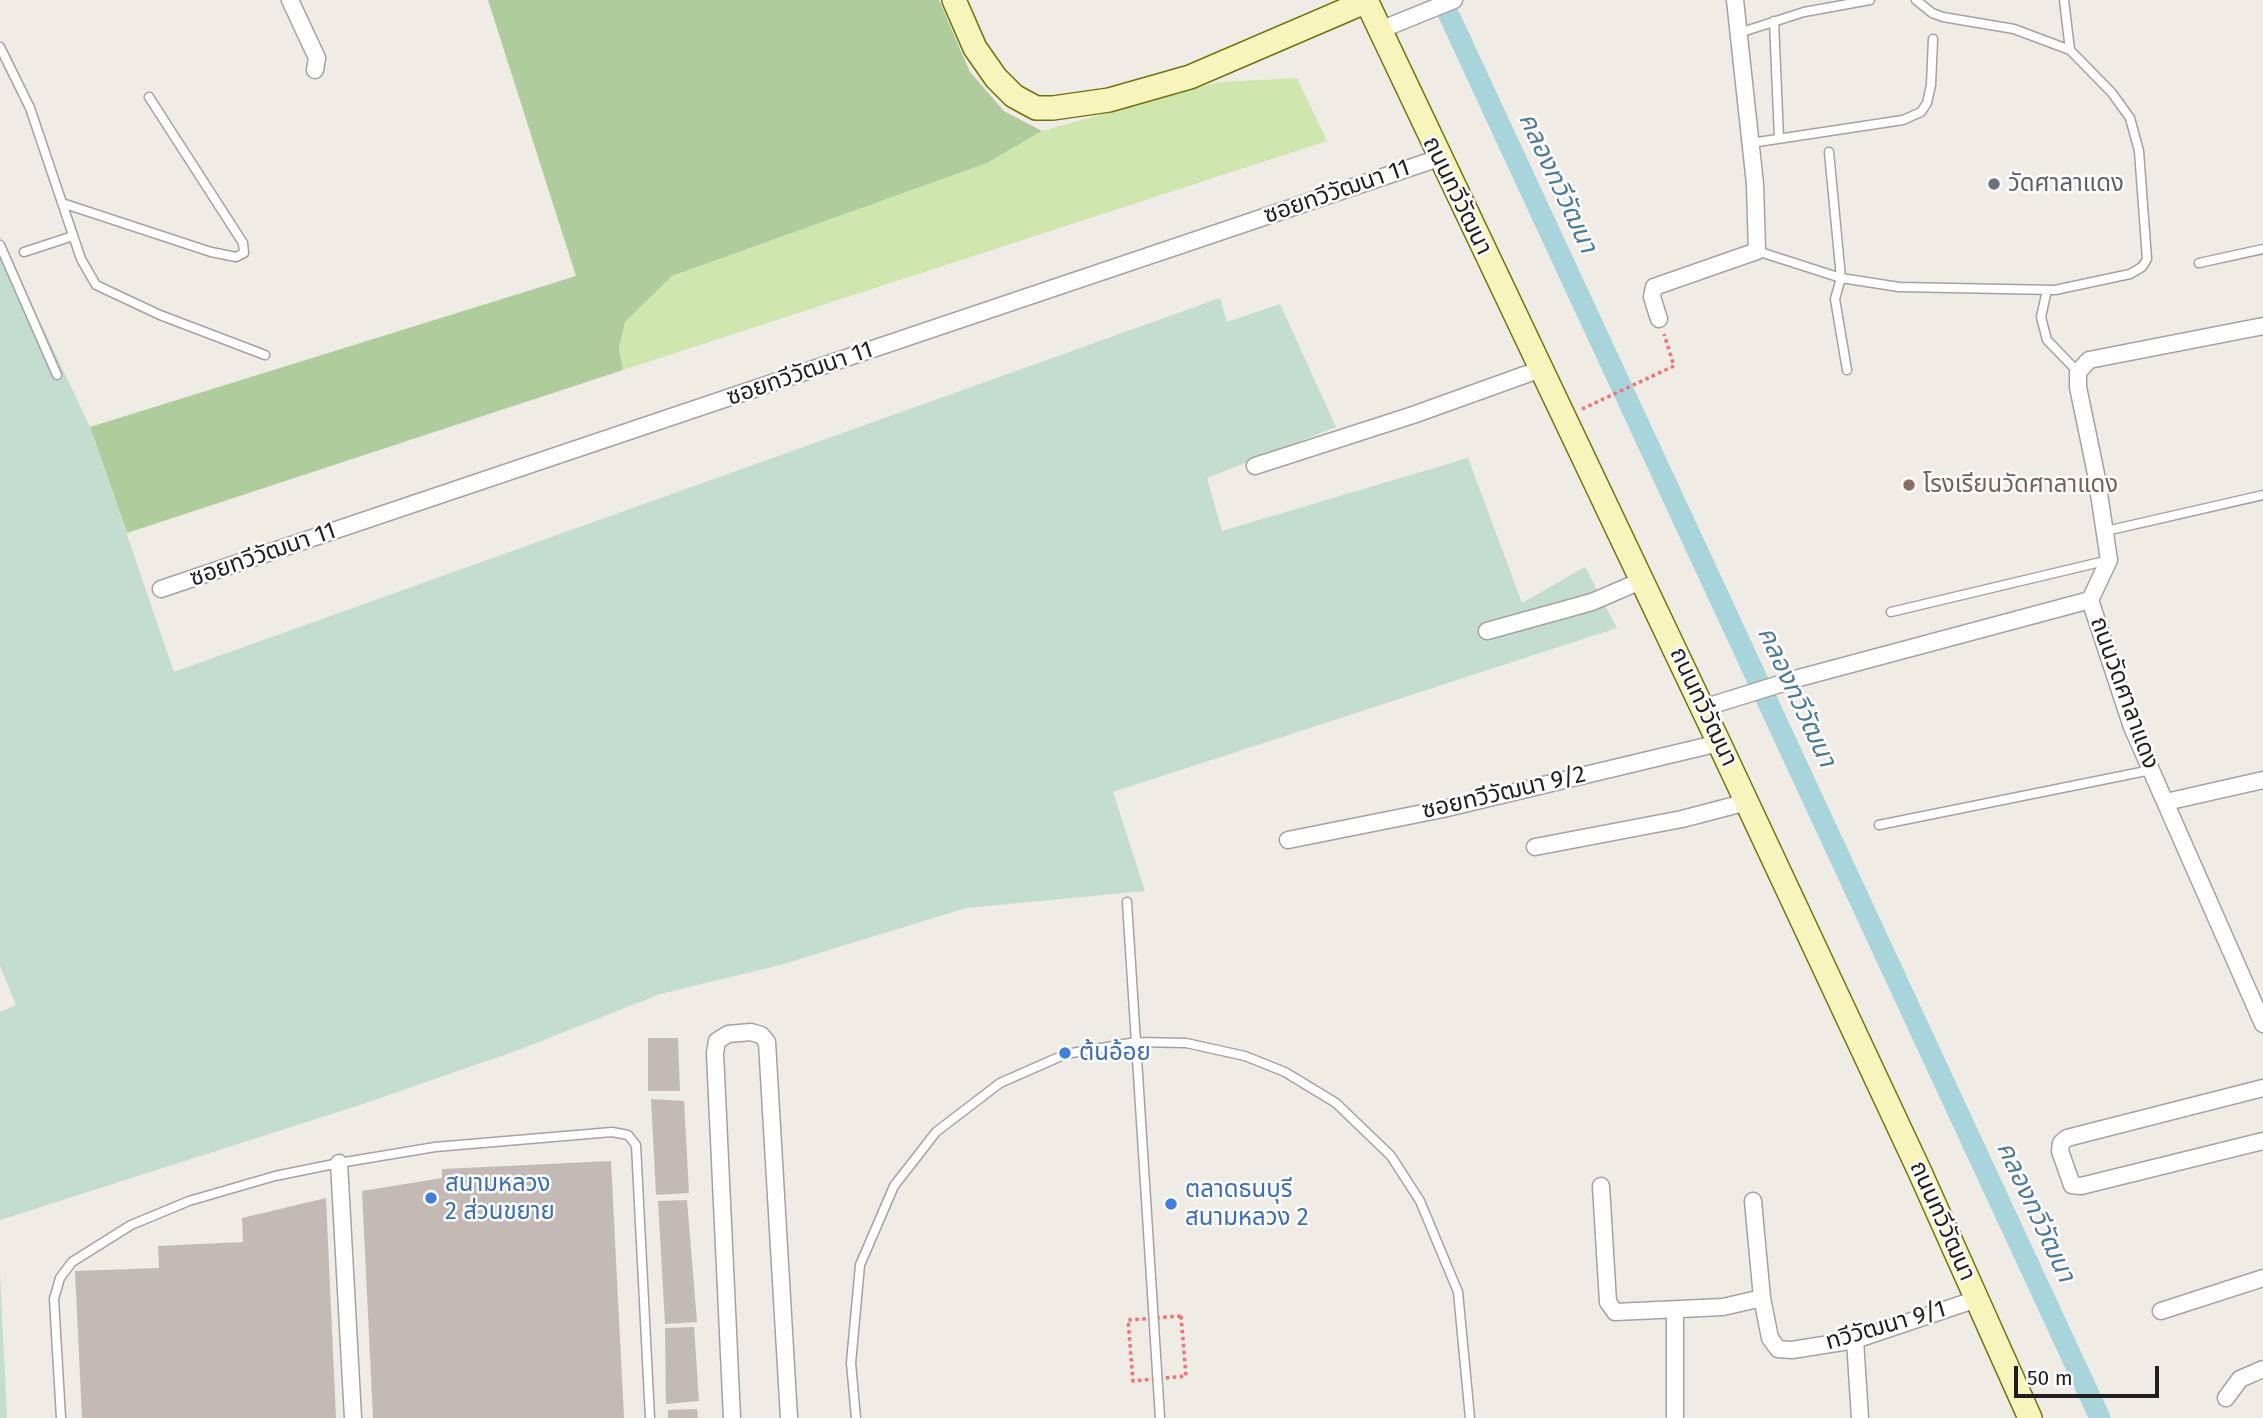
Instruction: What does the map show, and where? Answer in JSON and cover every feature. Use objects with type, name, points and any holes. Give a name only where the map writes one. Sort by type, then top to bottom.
[{"type":"main road","points":[[954,0],[975,48],[996,78],[1014,96],[1036,107],[1053,108],[1109,100],[1190,77],[1366,1]]},
{"type":"main road","name":"ถนนทวีวัฒนา","points":[[1366,1],[1643,579],[2030,1418]]},
{"type":"street","points":[[290,0],[317,58],[315,70]]},
{"type":"street","points":[[1380,30],[1454,0]]},
{"type":"street","points":[[1660,319],[1652,297],[1654,287],[1757,251],[1751,142],[1735,0]]},
{"type":"street","name":"ซอยทวีวัฒนา 11","points":[[161,589],[1439,158]]},
{"type":"street","points":[[2109,560],[2106,531],[2078,387],[2078,372],[2090,360],[2263,326]]},
{"type":"street","points":[[1255,466],[1413,415],[1541,369]]},
{"type":"street","name":"ถนนวัดศาลาแดง","points":[[2109,560],[2090,600],[2132,727],[2263,1024]]},
{"type":"street","points":[[1487,631],[1592,602],[1643,579]]},
{"type":"street","points":[[1703,708],[1799,678],[2090,600]]},
{"type":"street","name":"ซอยทวีวัฒนา 9/2","points":[[1287,840],[1443,809],[1719,743]]},
{"type":"street","points":[[2166,802],[2263,780]]},
{"type":"street","points":[[1535,847],[1682,819],[1747,802]]},
{"type":"street","points":[[732,1418],[715,1054],[717,1041],[728,1034],[751,1032],[761,1035],[767,1042],[789,1418]]},
{"type":"street","points":[[2263,1088],[2067,1139],[2061,1143],[2060,1151],[2072,1185],[2081,1186],[2263,1141]]},
{"type":"street","points":[[339,1163],[353,1418]]},
{"type":"street","points":[[1601,1186],[1608,1302],[1615,1312],[1723,1307],[1762,1298]]},
{"type":"street","name":"ทวีวัฒนา 9/1","points":[[1753,1201],[1762,1298],[1770,1338],[1778,1349],[1792,1350],[1855,1340],[1977,1299]]},
{"type":"street","points":[[2161,1311],[2263,1278]]},
{"type":"street","points":[[1675,1311],[1675,1416]]},
{"type":"street","points":[[1855,1340],[1860,1418]]},
{"type":"street","points":[[2226,1398],[2240,1379],[2263,1370]]},
{"type":"lane","points":[[1739,33],[1804,12],[1870,0]]},
{"type":"lane","points":[[1757,251],[1840,278],[1899,287],[2047,290],[2130,274],[2142,267],[2147,259],[2139,151],[2130,118],[2094,73],[2070,50],[2014,29],[1943,17],[1932,13],[1916,0]]},
{"type":"lane","points":[[2064,0],[2070,50]]},
{"type":"lane","points":[[1774,21],[1779,138]]},
{"type":"lane","points":[[1751,142],[1903,120],[1921,112],[1927,103],[1931,85],[1933,39]]},
{"type":"lane","points":[[0,47],[30,108],[65,204],[73,236],[96,285],[160,315],[265,355]]},
{"type":"lane","points":[[65,204],[211,252],[236,257],[244,253],[243,243],[149,97]]},
{"type":"lane","points":[[1829,152],[1840,278],[1835,299],[1847,370]]},
{"type":"lane","points":[[24,252],[73,236]]},
{"type":"lane","points":[[0,245],[57,375]]},
{"type":"lane","points":[[2199,263],[2263,249]]},
{"type":"lane","points":[[2047,290],[2041,317],[2047,340],[2078,372]]},
{"type":"lane","points":[[2106,531],[2263,495]]},
{"type":"lane","points":[[1891,612],[2109,560]]},
{"type":"lane","points":[[1879,825],[2151,770]]},
{"type":"lane","points":[[1127,902],[1160,1418]]},
{"type":"lane","points":[[856,1418],[851,1363],[860,1265],[894,1186],[936,1132],[1000,1083],[1066,1054],[1136,1042],[1186,1043],[1245,1056],[1285,1072],[1336,1103],[1391,1156],[1420,1201],[1458,1292],[1470,1418]]},
{"type":"lane","points":[[61,1418],[54,1299],[60,1278],[72,1262],[131,1225],[189,1201],[275,1176],[339,1163],[515,1139],[612,1132],[628,1135],[636,1145],[650,1418]]},
{"type":"path","points":[[1583,408],[1674,366],[1660,319]]},
{"type":"green space","points":[[488,0],[939,0],[970,72],[1004,111],[1042,131],[987,163],[672,276],[625,322],[619,348],[623,370],[127,533],[90,427],[576,276]]},
{"type":"green space","points":[[1297,78],[1327,141],[623,370],[619,348],[625,322],[672,276],[987,163],[1042,131],[1219,82]]},
{"type":"green space","points":[[0,237],[90,427],[174,672],[1220,298],[1227,322],[1280,304],[1336,427],[1207,478],[1222,531],[1468,458],[1522,603],[1585,567],[1617,628],[1113,792],[1145,891],[966,908],[780,965],[660,994],[521,1049],[363,1104],[0,1220],[0,1012],[16,1005],[0,966]]},
{"type":"green space","points":[[0,1273],[7,1418],[0,1418]]},
{"type":"building","points":[[648,1038],[678,1038],[680,1091],[648,1091]]},
{"type":"building","points":[[651,1099],[684,1101],[689,1193],[656,1195]]},
{"type":"building","points":[[611,1161],[624,1418],[373,1418],[362,1191],[442,1178],[442,1169]]},
{"type":"building","points":[[326,1198],[336,1418],[82,1418],[75,1271],[159,1268],[158,1246],[243,1242],[242,1218]]},
{"type":"building","points":[[687,1200],[697,1322],[665,1324],[658,1201]]},
{"type":"building","points":[[694,1327],[699,1401],[666,1404],[665,1328]]},
{"type":"building","points":[[697,1409],[698,1418],[668,1418],[668,1410]]},
{"type":"waterway","name":"คลองทวีวัฒนา","points":[[1442,0],[2100,1418]]},
{"type":"place","name":"วัดศาลาแดง","points":[[1994,184]]},
{"type":"place","name":"โรงเรียนวัดศาลาแดง","points":[[1909,485]]},
{"type":"place","name":"ต้นอ้อย","points":[[1065,1053]]},
{"type":"place","name":"สนามหลวง 2 ส่วนขยาย","points":[[431,1198]]},
{"type":"place","name":"ตลาดธนบุรี สนามหลวง 2","points":[[1171,1204]]}]
